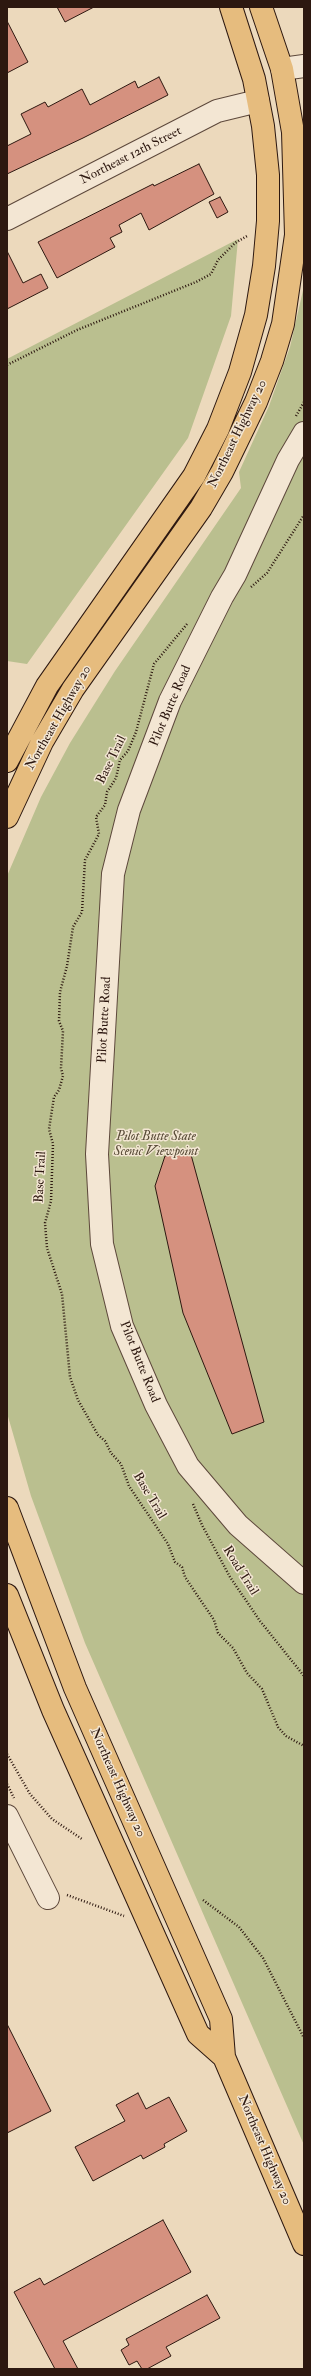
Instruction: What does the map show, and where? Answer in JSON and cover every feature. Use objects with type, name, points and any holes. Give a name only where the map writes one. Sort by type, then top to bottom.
[{"type":"main road","name":"Northeast Highway 20","points":[[7,762],[47,686],[194,476],[218,429],[240,372],[256,315],[264,266],[268,221],[268,175],[264,126],[252,72],[231,7]]},
{"type":"main road","name":"Northeast Highway 20","points":[[7,817],[42,742],[73,689],[200,508],[236,445],[270,368],[283,324],[300,236],[293,132],[282,70],[261,7]]},
{"type":"main road","points":[[264,126],[279,166],[280,227],[283,232],[300,236]]},
{"type":"main road","name":"Northeast Highway 20","points":[[7,1508],[75,1688],[221,2019],[224,2057],[304,2244]]},
{"type":"main road","name":"Northeast Highway 20","points":[[7,1595],[53,1710],[198,2034],[224,2057]]},
{"type":"street","points":[[282,70],[304,66]]},
{"type":"street","name":"Northeast 12th Street","points":[[7,219],[217,111],[258,101]]},
{"type":"street","name":"Pilot Butte Road","points":[[304,433],[288,460],[235,575],[222,597],[170,701],[129,810],[113,874],[97,1154],[102,1244],[122,1326],[156,1405],[188,1466],[238,1525],[304,1583]]},
{"type":"street","points":[[11,1807],[54,1895]]},
{"type":"path","points":[[7,365],[77,330],[201,280],[211,274],[218,260],[231,247],[247,236]]},
{"type":"path","points":[[248,589],[266,573],[304,515]]},
{"type":"path","name":"Base Trail","points":[[190,622],[184,626],[154,664],[136,732],[128,752],[120,760],[116,778],[107,792],[105,805],[96,817],[99,834],[85,860],[82,912],[73,927],[67,966],[60,992],[59,1021],[62,1031],[61,1068],[63,1076],[59,1090],[54,1097],[49,1129],[52,1144],[51,1201],[45,1223],[47,1248],[62,1294],[70,1377],[78,1400],[98,1435],[105,1440],[111,1452],[121,1464],[130,1486],[168,1544],[175,1562],[182,1567],[184,1577],[214,1620],[218,1633],[233,1648],[251,1678],[262,1689],[278,1728],[286,1736],[304,1746]]},
{"type":"path","name":"Road Trail","points":[[192,1499],[202,1525],[230,1577],[260,1621],[304,1676]]},
{"type":"path","points":[[7,1754],[30,1794],[52,1819],[82,1839]]},
{"type":"path","points":[[7,1784],[11,1807]]},
{"type":"path","points":[[54,1895],[127,1916]]},
{"type":"path","points":[[203,1900],[239,1927],[263,1958],[304,2038]]},
{"type":"green space","points":[[238,239],[231,316],[188,438],[27,664],[7,661],[7,359]]},
{"type":"green space","name":"Pilot Butte State Scenic Viewpoint","points":[[304,286],[304,2145],[85,1643],[31,1496],[7,1413],[7,876],[41,797],[70,743],[115,671],[241,488],[239,472],[269,406],[290,347]]},
{"type":"building","points":[[57,7],[94,7],[65,22]]},
{"type":"building","points":[[7,21],[28,62],[7,73]]},
{"type":"building","points":[[159,77],[168,95],[7,174],[7,146],[31,134],[21,114],[45,102],[48,107],[82,89],[90,105],[135,81],[138,88]]},
{"type":"building","points":[[199,164],[214,194],[149,230],[141,213],[119,225],[122,232],[110,238],[115,247],[57,278],[38,242],[153,184],[154,186]]},
{"type":"building","points":[[220,197],[228,212],[217,218],[209,202]]},
{"type":"building","points":[[7,251],[23,283],[41,274],[48,288],[7,309]]},
{"type":"building","points":[[190,1151],[264,1422],[232,1434],[183,1313],[155,1186],[165,1156]]},
{"type":"building","points":[[7,2024],[51,2111],[7,2133]]},
{"type":"building","points":[[138,2093],[146,2109],[169,2097],[187,2131],[164,2144],[165,2147],[143,2159],[141,2155],[93,2181],[75,2147],[125,2121],[116,2105]]},
{"type":"building","points":[[163,2220],[191,2272],[63,2341],[78,2369],[55,2369],[14,2292],[40,2278],[44,2285]]},
{"type":"building","points":[[207,2295],[220,2318],[166,2347],[171,2356],[147,2369],[142,2369],[137,2361],[129,2365],[121,2350],[129,2345],[126,2339]]}]
